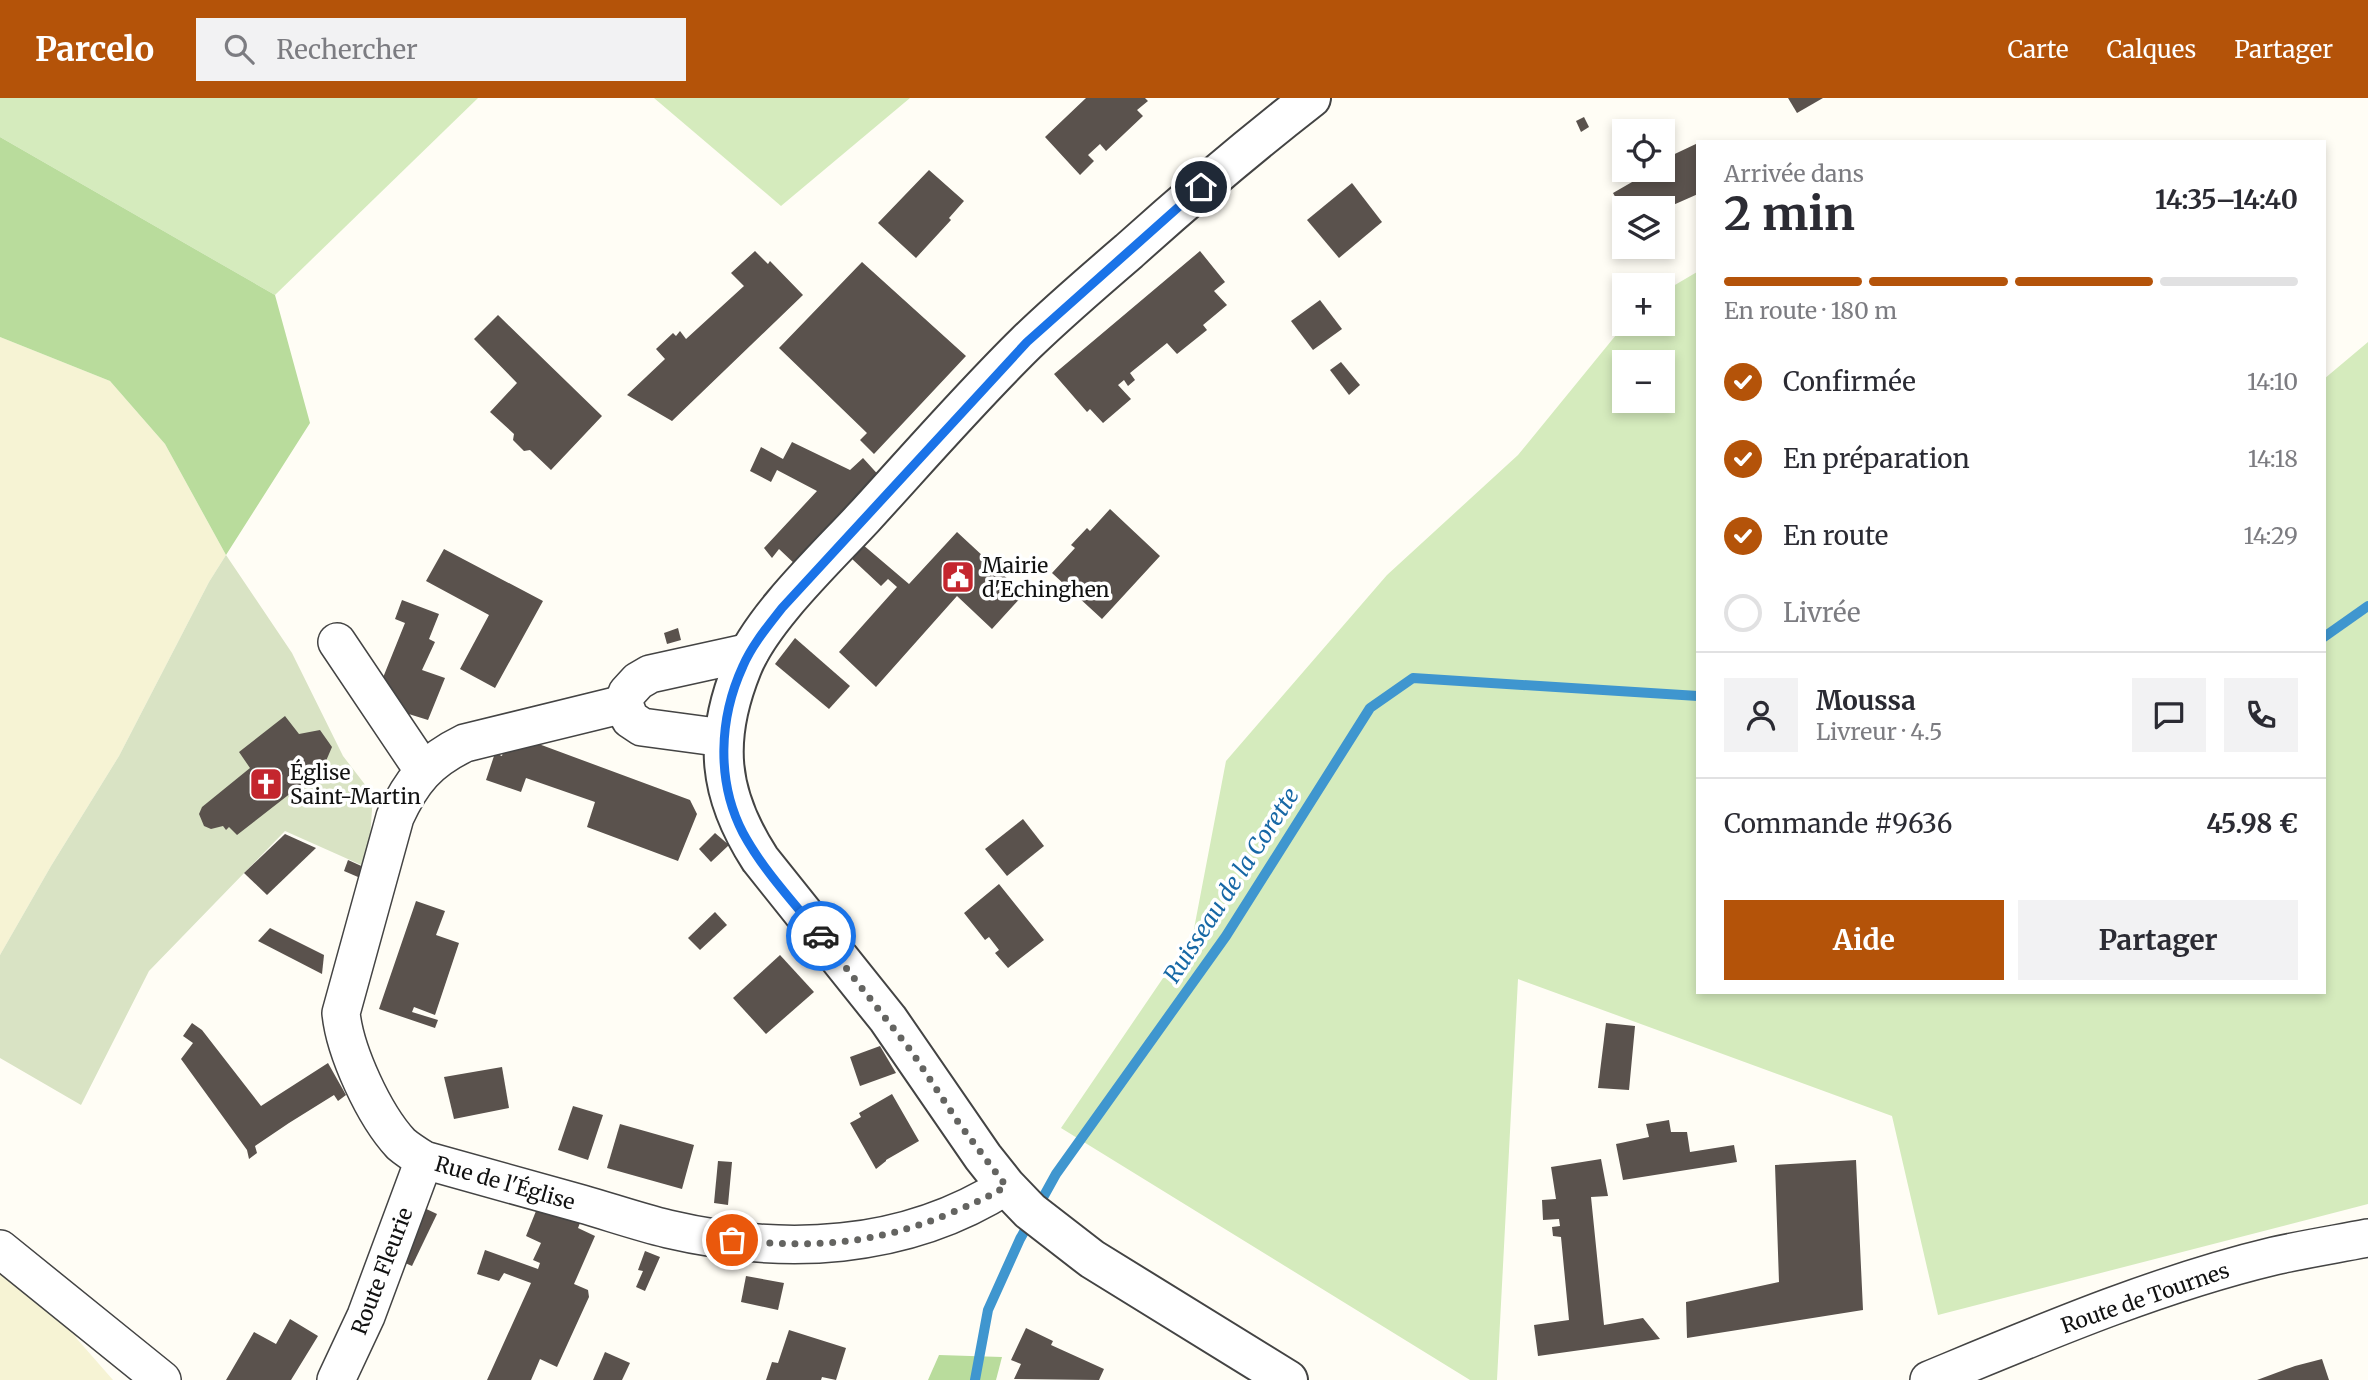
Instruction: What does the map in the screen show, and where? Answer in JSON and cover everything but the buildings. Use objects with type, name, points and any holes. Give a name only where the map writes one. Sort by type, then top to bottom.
[{"type":"street","points":[[1288,1380],[1092,1259],[1049,1226],[1011,1191],[958,1122],[896,1030],[788,897],[743,832],[725,778],[724,738],[732,696],[750,652],[782,608],[818,567],[1027,342],[1217,173],[1311,98]]},
{"type":"street","points":[[337,642],[423,770]]},
{"type":"street","points":[[724,738],[642,727],[630,719],[624,704],[627,693],[638,681],[650,674],[750,652]]},
{"type":"street","name":"Rue de l'Église","points":[[624,704],[465,743],[442,754],[423,770],[405,794],[395,817],[341,1013],[359,1072],[388,1127],[403,1146],[424,1160],[668,1229],[732,1240],[803,1245],[842,1244],[927,1224],[989,1197],[1011,1191]]},
{"type":"street","name":"Route Fleurie","points":[[336,1380],[366,1316],[424,1160]]},
{"type":"street","name":"Route de Tournes","points":[[1929,1380],[2011,1346],[2204,1276],[2274,1256],[2368,1238]]},
{"type":"street","points":[[0,1248],[162,1380]]},
{"type":"shaded area","points":[[0,337],[110,381],[165,444],[226,555],[209,582],[119,756],[0,955]]},
{"type":"shaded area","points":[[0,1249],[50,1290],[77,1339],[113,1380],[0,1380]]},
{"type":"green space","points":[[0,98],[478,98],[275,295],[0,137]]},
{"type":"green space","points":[[654,98],[910,98],[781,206]]},
{"type":"green space","points":[[0,137],[275,295],[310,423],[226,555],[165,444],[110,381],[0,337]]},
{"type":"green space","points":[[1696,273],[1696,994],[2326,994],[2326,377],[2368,342],[2368,1204],[1938,1315],[1892,1116],[1518,979],[1497,1380],[1470,1380],[1061,1128],[1193,934],[1226,761],[1387,575],[1518,455],[1615,336],[1675,336],[1675,285]]},
{"type":"green space","points":[[226,555],[292,653],[343,756],[373,795],[368,868],[285,831],[149,971],[81,1105],[0,1058],[0,955],[119,756],[209,582]]},
{"type":"green space","points":[[939,1355],[1002,1357],[996,1380],[928,1380]]},
{"type":"waterway","name":"Ruisseau de la Corette","points":[[2326,636],[2368,606]]},
{"type":"waterway","name":"Ruisseau de la Corette","points":[[975,1380],[988,1310],[1020,1239],[1056,1174],[1226,936],[1370,708],[1413,678],[1696,696]]},
{"type":"way so far","points":[[732,1240],[803,1245],[842,1244],[884,1236],[927,1224],[989,1197],[1006,1186],[958,1122],[888,1018],[821,936]]},
{"type":"place","name":"Mairie d'Echinghen","points":[[958,577]]},
{"type":"place","name":"Église Saint-Martin","points":[[266,784]]},
{"type":"route","points":[[821,936],[760,859],[743,832],[732,805],[725,778],[724,738],[726,717],[743,665],[782,608],[1027,342],[1201,187]]}]
